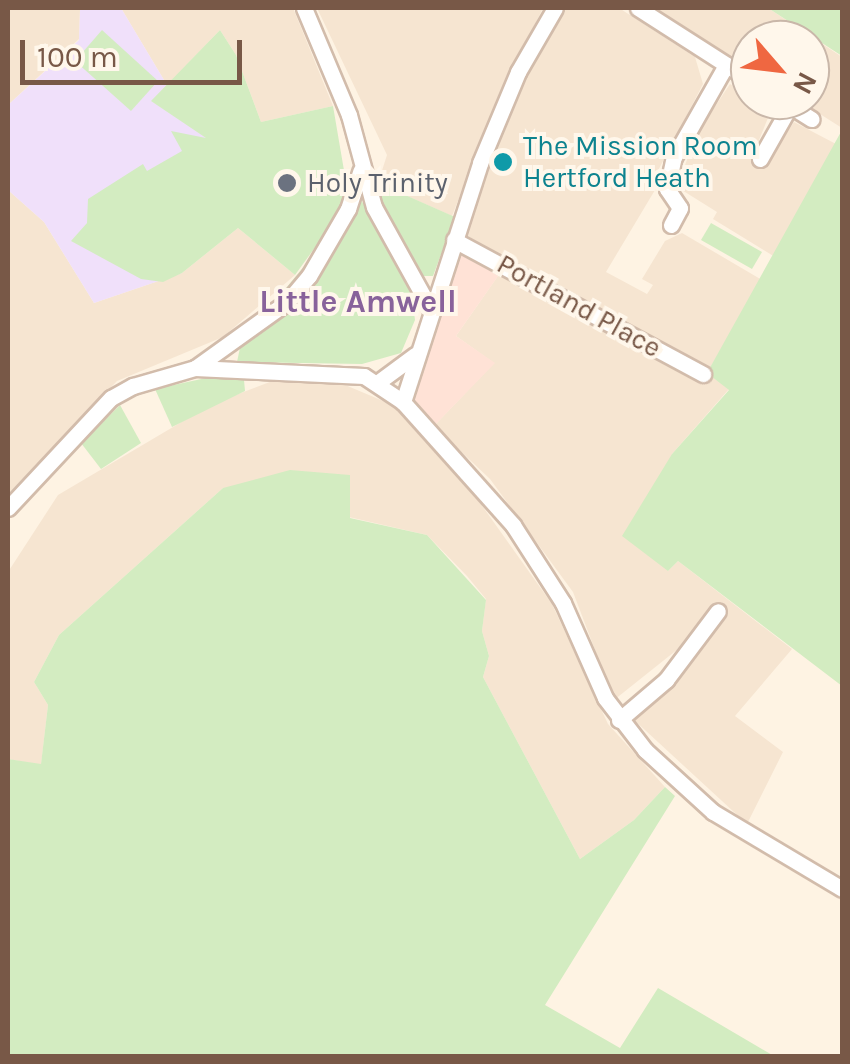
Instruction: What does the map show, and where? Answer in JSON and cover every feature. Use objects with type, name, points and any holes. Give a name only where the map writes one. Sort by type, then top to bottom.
[{"type":"street","points":[[304,8],[349,115],[360,171],[430,308]]},
{"type":"street","points":[[404,402],[430,308],[506,99],[555,8]]},
{"type":"street","points":[[638,8],[730,68]]},
{"type":"street","points":[[672,225],[680,208],[667,189],[674,157],[726,65]]},
{"type":"street","points":[[760,159],[777,120]]},
{"type":"street","points":[[8,508],[110,398],[195,368],[287,302],[309,276],[348,209],[360,171]]},
{"type":"street","name":"Portland Place","points":[[454,240],[703,374]]},
{"type":"street","points":[[377,383],[415,355]]},
{"type":"street","points":[[195,368],[339,371],[377,383],[404,402],[492,498],[554,584],[619,720],[713,812],[842,889]]},
{"type":"street","points":[[619,720],[666,680],[718,612]]},
{"type":"shaded area","points":[[121,8],[293,8],[333,106],[261,122],[236,55],[220,30],[167,85]]},
{"type":"shaded area","points":[[121,8],[167,85],[152,101],[208,139],[182,273],[94,303],[44,222],[8,190],[8,105],[79,40],[80,10]]},
{"type":"shaded area","points":[[317,8],[543,8],[496,103],[452,216],[378,183],[387,155]]},
{"type":"shaded area","points":[[564,8],[619,8],[695,57],[703,84],[650,186],[655,190],[606,272],[647,294],[653,285],[642,279],[665,241],[682,233],[762,280],[707,373],[729,389],[672,454],[668,571],[678,561],[792,649],[735,716],[783,752],[747,824],[633,719],[673,684],[688,641],[614,700],[573,592],[490,479],[434,426],[494,363],[456,336],[507,263],[465,234],[516,89]]},
{"type":"shaded area","points":[[654,8],[768,8],[786,20],[730,20],[730,56]]},
{"type":"shaded area","points":[[8,9],[80,10],[79,39],[8,105]]},
{"type":"shaded area","points":[[830,49],[842,57],[842,128],[829,120]]},
{"type":"shaded area","points":[[730,84],[730,120],[767,120],[753,155],[767,163],[794,122],[836,144],[775,257],[713,219],[717,212],[677,187],[696,135]]},
{"type":"shaded area","points":[[8,190],[44,222],[94,303],[182,273],[238,228],[295,275],[223,337],[117,381],[8,494]]},
{"type":"shaded area","points":[[462,249],[503,269],[456,336],[495,363],[434,426],[416,408],[414,395]]},
{"type":"shaded area","points":[[331,379],[395,406],[463,479],[552,604],[608,724],[665,787],[634,820],[580,859],[483,677],[489,656],[482,631],[486,599],[467,576],[427,535],[223,488],[59,635],[34,682],[48,705],[41,765],[8,759],[8,572],[58,495],[212,404],[275,380]]},
{"type":"green space","points":[[768,8],[842,8],[842,56],[830,48],[830,20],[786,20]]},
{"type":"green space","points":[[102,30],[158,81],[131,111],[75,61]]},
{"type":"green space","points":[[220,30],[236,55],[261,122],[333,106],[347,188],[332,224],[295,275],[238,228],[182,273],[163,282],[141,279],[71,241],[87,223],[88,199],[143,164],[147,171],[182,151],[171,131],[206,138],[151,101]]},
{"type":"green space","points":[[842,130],[842,686],[678,561],[668,571],[622,536],[672,454],[729,390],[707,373]]},
{"type":"green space","points":[[378,183],[455,217],[433,276],[420,276],[380,208]]},
{"type":"green space","points":[[360,198],[411,290],[415,320],[401,353],[362,364],[237,362],[241,343]]},
{"type":"green space","points":[[711,223],[762,252],[752,269],[701,240]]},
{"type":"green space","points":[[206,378],[244,380],[245,391],[172,427],[155,389]]},
{"type":"green space","points":[[120,405],[141,443],[101,469],[81,443]]},
{"type":"green space","points":[[290,470],[350,475],[350,518],[427,535],[486,600],[482,631],[489,656],[483,677],[580,859],[634,820],[665,787],[675,796],[545,1005],[620,1048],[658,988],[774,1056],[8,1056],[8,759],[41,764],[48,705],[34,682],[59,635],[223,488]]},
{"type":"place","name":"The Mission Room Hertford Heath","points":[[503,162]]},
{"type":"place","name":"Holy Trinity","points":[[287,183]]},
{"type":"district","name":"Little Amwell","points":[[358,302]]}]
